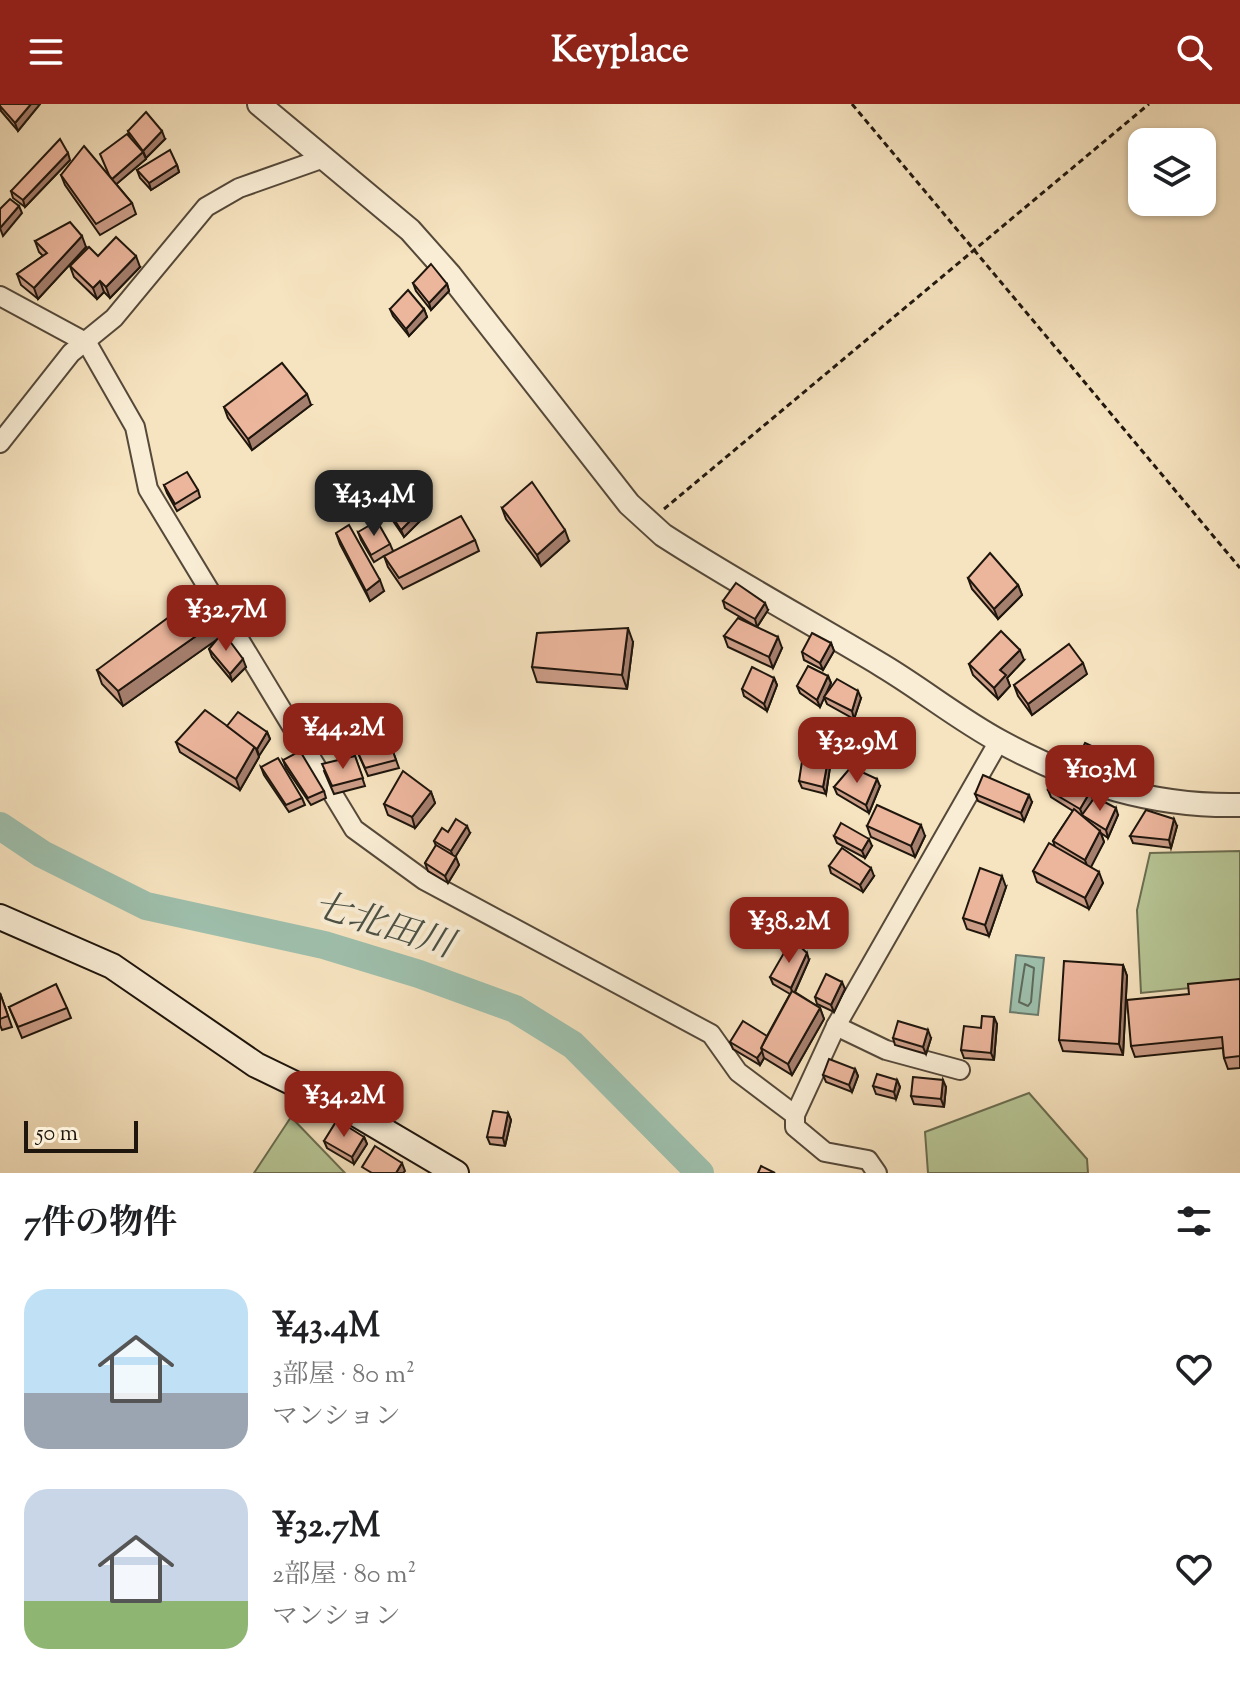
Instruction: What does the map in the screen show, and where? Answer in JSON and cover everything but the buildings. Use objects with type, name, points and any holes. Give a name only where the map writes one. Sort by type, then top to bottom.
[{"type":"main road","points":[[0,917],[112,966],[256,1065],[351,1111],[456,1173]]},
{"type":"street","points":[[259,104],[410,230],[450,275],[539,393],[646,523],[918,687],[999,741],[1076,777],[1133,797],[1181,805],[1240,805]]},
{"type":"street","points":[[0,443],[71,353],[114,318],[206,207],[239,188],[324,158]]},
{"type":"street","points":[[0,296],[87,343],[135,427],[148,489],[354,829],[424,880],[711,1034],[738,1072],[795,1115]]},
{"type":"street","points":[[877,1173],[868,1160],[825,1152],[795,1127],[795,1115],[836,1026],[999,741]]},
{"type":"street","points":[[836,1026],[886,1050],[960,1070]]},
{"type":"path","points":[[852,104],[1240,568]]},
{"type":"path","points":[[646,523],[1149,104]]},
{"type":"shaded area","points":[[1240,851],[1240,983],[1141,993],[1137,910],[1150,853]]},
{"type":"shaded area","points":[[1029,1093],[1087,1159],[1088,1173],[928,1173],[925,1132]]},
{"type":"shaded area","points":[[291,1117],[345,1173],[254,1173]]},
{"type":"water","points":[[1016,955],[1044,958],[1038,1015],[1010,1012]]},
{"type":"waterway","name":"七北田川","points":[[0,826],[42,854],[146,906],[324,945],[419,974],[515,1009],[573,1045],[700,1173]]}]
